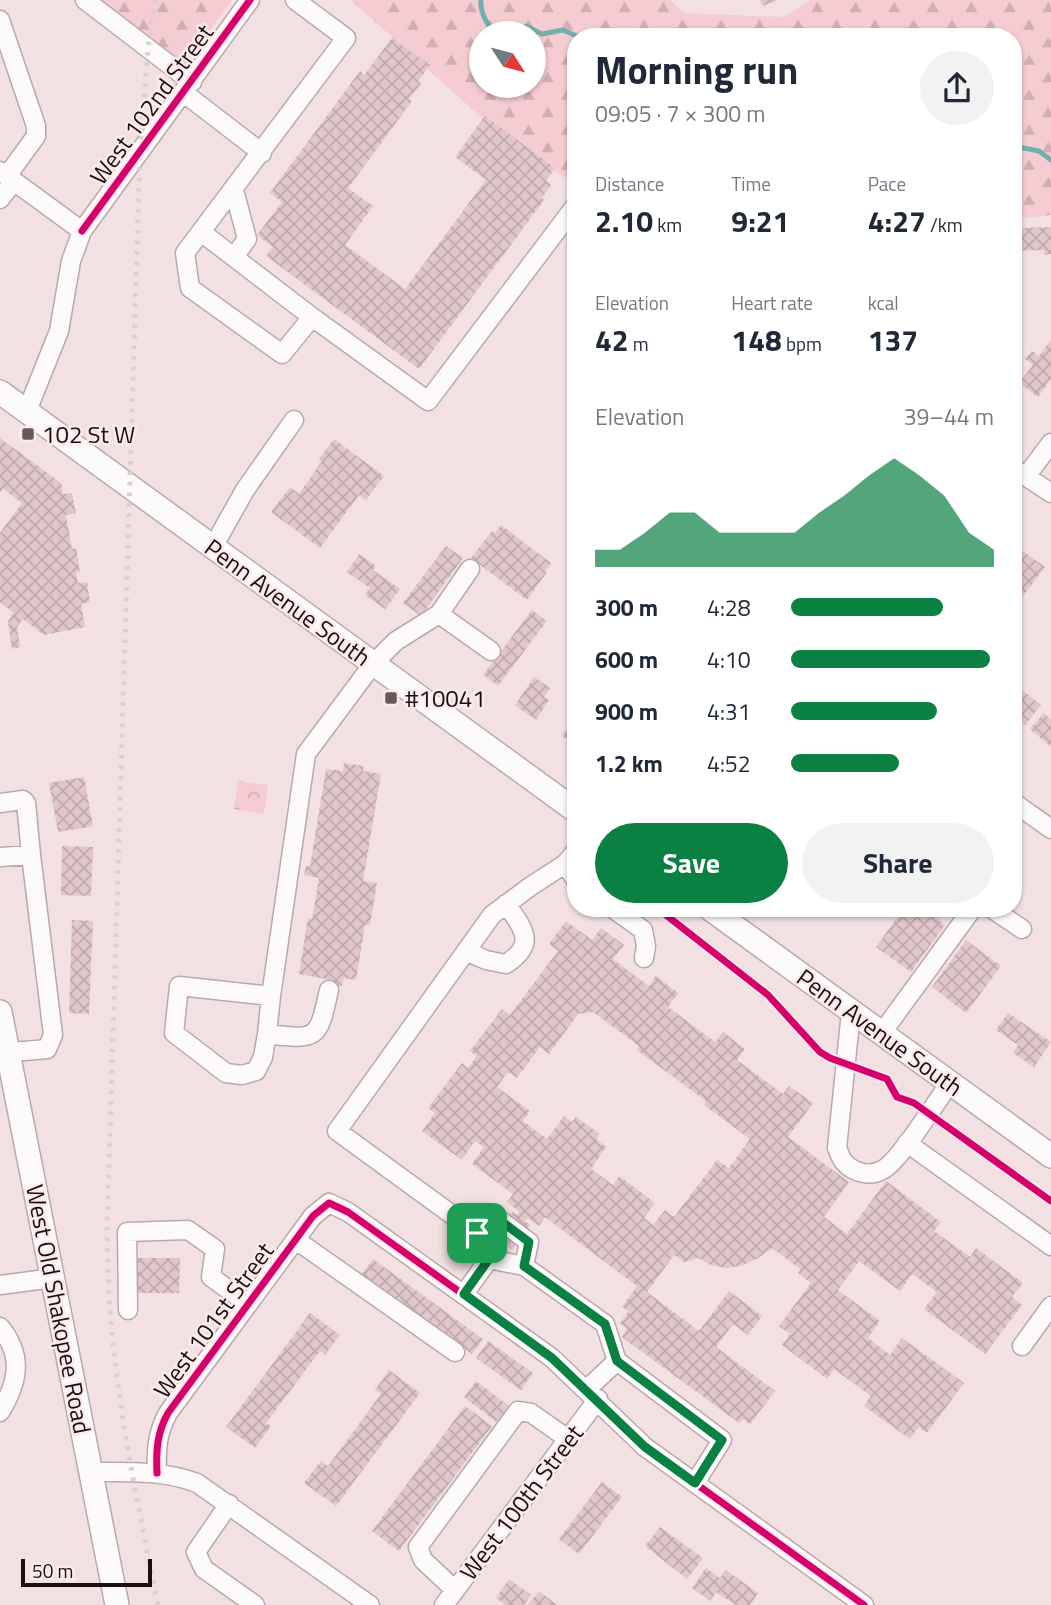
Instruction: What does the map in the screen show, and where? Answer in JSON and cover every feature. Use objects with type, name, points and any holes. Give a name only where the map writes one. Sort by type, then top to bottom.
[{"type":"main road","name":"Penn Avenue South","points":[[0,393],[567,804]]},
{"type":"main road","name":"Penn Avenue South","points":[[721,917],[1051,1156]]},
{"type":"main road","name":"West Old Shakopee Road","points":[[0,1012],[4,1052],[53,1278],[117,1605]]},
{"type":"street","name":"West 102nd Street","points":[[27,411],[59,331],[71,261],[82,231],[250,0]]},
{"type":"street","points":[[295,0],[346,38],[185,253],[190,288],[282,355],[312,317]]},
{"type":"street","points":[[90,2],[262,153]]},
{"type":"street","points":[[0,20],[36,126],[36,136],[7,176],[0,199]]},
{"type":"street","points":[[7,176],[82,231]]},
{"type":"street","points":[[234,190],[247,239],[234,257]]},
{"type":"street","points":[[201,232],[428,401],[567,217]]},
{"type":"street","points":[[212,547],[244,490],[294,420]]},
{"type":"street","points":[[1022,470],[1051,443]]},
{"type":"street","points":[[1022,473],[1051,494]]},
{"type":"street","points":[[271,996],[179,986],[174,1033],[226,1073],[242,1075],[256,1071],[263,1057],[267,1034],[306,754],[373,664],[396,641],[439,614],[470,569]]},
{"type":"street","points":[[439,614],[491,651]]},
{"type":"street","points":[[0,803],[23,800],[26,803],[53,1035],[47,1049],[4,1052]]},
{"type":"street","points":[[1022,808],[1051,829]]},
{"type":"street","points":[[0,857],[31,855]]},
{"type":"street","points":[[489,1259],[477,1233],[337,1131],[492,915],[567,860]]},
{"type":"street","points":[[466,951],[486,960],[506,964],[519,956],[526,943],[523,928],[506,904]]},
{"type":"street","points":[[625,917],[643,930],[646,946],[644,958]]},
{"type":"street","points":[[881,1034],[966,917]]},
{"type":"street","points":[[1004,917],[1022,929]]},
{"type":"street","points":[[267,1034],[303,1038],[316,1031],[323,1017],[329,990]]},
{"type":"street","points":[[851,1012],[837,1148],[844,1163],[859,1172],[873,1174],[885,1169],[950,1083]]},
{"type":"street","points":[[907,1143],[1051,1245]]},
{"type":"street","name":"West 101st Street","points":[[157,1473],[156,1448],[160,1429],[168,1413],[313,1216],[329,1203],[348,1212],[464,1294]]},
{"type":"street","points":[[477,1233],[489,1222],[501,1221],[529,1242],[524,1266]]},
{"type":"street","points":[[128,1310],[127,1232],[188,1230],[215,1249],[211,1277],[248,1304]]},
{"type":"street","points":[[296,1240],[455,1352]]},
{"type":"street","points":[[489,1259],[464,1294],[552,1358],[645,1447],[864,1605]]},
{"type":"street","points":[[489,1259],[524,1266],[605,1324],[617,1361],[722,1440],[695,1483]]},
{"type":"street","points":[[0,1285],[53,1278]]},
{"type":"street","points":[[1022,1346],[1051,1306]]},
{"type":"street","points":[[0,1327],[14,1356],[16,1380],[0,1412]]},
{"type":"street","name":"West 100th Street","points":[[450,1598],[568,1439],[592,1394],[617,1361]]},
{"type":"street","points":[[450,1598],[423,1560],[418,1547],[518,1411],[531,1413],[568,1439]]},
{"type":"street","points":[[91,1472],[157,1473],[178,1476],[197,1483],[370,1605]]},
{"type":"street","points":[[229,1504],[196,1552],[204,1569],[255,1605]]},
{"type":"green space","points":[[80,0],[232,0],[180,72]]},
{"type":"green space","points":[[351,0],[670,0],[685,13],[784,17],[810,0],[1051,0],[1051,215],[1022,218],[1022,28],[567,28],[567,178],[510,143]]},
{"type":"green space","points":[[238,781],[268,785],[264,814],[234,809]]},
{"type":"building","points":[[760,0],[778,0],[763,6]]},
{"type":"building","points":[[392,38],[430,65],[418,81],[421,84],[409,99],[412,101],[348,188],[373,206],[345,245],[405,289],[486,180],[455,157],[485,116],[555,168],[546,181],[551,185],[542,198],[544,200],[419,369],[266,256],[273,247],[257,235],[282,202],[270,193],[360,71],[364,75]]},
{"type":"building","points":[[1051,227],[1051,254],[1044,255],[1044,250],[1022,251],[1022,228]]},
{"type":"building","points":[[1051,340],[1051,379],[1038,397],[1022,385],[1022,379],[1033,365],[1025,359],[1032,351],[1039,356]]},
{"type":"building","points":[[0,438],[61,483],[63,494],[72,493],[76,513],[66,515],[72,549],[76,548],[80,572],[76,572],[78,583],[87,582],[90,602],[81,604],[85,627],[44,635],[23,619],[17,627],[20,647],[12,649],[8,621],[14,613],[0,602],[0,533],[22,503],[3,489],[0,492]]},
{"type":"building","points":[[334,439],[384,476],[366,500],[359,495],[320,548],[271,512],[290,487],[299,494]]},
{"type":"building","points":[[501,525],[551,563],[527,600],[471,558],[492,531],[495,533]]},
{"type":"building","points":[[446,546],[463,558],[421,616],[403,603]]},
{"type":"building","points":[[1022,550],[1045,567],[1022,597]]},
{"type":"building","points":[[359,554],[376,566],[373,570],[400,589],[385,609],[365,595],[370,588],[347,572]]},
{"type":"building","points":[[532,610],[547,621],[498,686],[483,675]]},
{"type":"building","points":[[534,677],[550,688],[544,697],[549,700],[536,720],[515,705]]},
{"type":"building","points":[[1022,690],[1041,705],[1025,725],[1022,723]]},
{"type":"building","points":[[1044,713],[1051,720],[1051,747],[1030,729]]},
{"type":"building","points":[[344,763],[364,766],[363,771],[381,774],[363,881],[377,883],[370,925],[365,925],[356,980],[344,978],[342,986],[325,983],[326,979],[299,974],[308,918],[312,919],[319,878],[304,875],[306,866],[310,867],[326,769],[343,771]]},
{"type":"building","points":[[84,777],[93,826],[58,832],[49,783]]},
{"type":"building","points":[[62,846],[93,847],[91,896],[61,895]]},
{"type":"building","points":[[898,917],[935,917],[945,925],[911,972],[876,947]]},
{"type":"building","points":[[72,920],[93,921],[89,1014],[69,1013]]},
{"type":"building","points":[[566,921],[592,940],[601,928],[624,945],[613,959],[649,986],[656,976],[678,993],[668,1007],[715,1042],[723,1032],[745,1049],[737,1060],[783,1094],[789,1086],[813,1103],[788,1137],[849,1182],[824,1217],[847,1234],[886,1181],[941,1222],[934,1231],[970,1257],[976,1248],[1023,1283],[1012,1297],[1022,1305],[985,1354],[924,1309],[937,1292],[912,1274],[900,1291],[859,1261],[838,1290],[880,1321],[868,1338],[890,1355],[902,1338],[964,1383],[927,1433],[919,1427],[910,1439],[864,1406],[871,1396],[834,1369],[827,1379],[782,1345],[790,1334],[779,1326],[811,1283],[798,1273],[800,1269],[772,1248],[741,1266],[726,1268],[711,1265],[698,1258],[684,1262],[674,1255],[647,1292],[699,1331],[729,1291],[762,1316],[748,1335],[733,1324],[716,1347],[775,1391],[750,1424],[743,1419],[739,1423],[622,1337],[627,1329],[620,1323],[629,1311],[622,1307],[637,1286],[545,1217],[539,1226],[528,1218],[525,1221],[530,1225],[512,1250],[494,1236],[512,1212],[517,1215],[520,1212],[507,1202],[513,1194],[472,1164],[484,1147],[475,1141],[462,1160],[422,1131],[435,1113],[428,1108],[462,1063],[468,1068],[477,1056],[470,1051],[502,1009],[510,1015],[558,951],[549,944]],"holes":[[[593,1012],[639,1046],[637,1050],[706,1101],[704,1105],[750,1139],[729,1168],[717,1160],[674,1217],[665,1210],[653,1225],[644,1218],[655,1203],[619,1176],[613,1185],[591,1169],[606,1147],[596,1139],[600,1134],[576,1117],[572,1122],[564,1116],[547,1139],[523,1121],[530,1111],[497,1087],[508,1072],[517,1078],[540,1047],[549,1054],[578,1014]]]},
{"type":"building","points":[[966,940],[1001,966],[966,1013],[932,987]]},
{"type":"building","points":[[1008,1013],[1051,1042],[1034,1067],[1013,1053],[1018,1045],[996,1030]]},
{"type":"building","points":[[137,1258],[180,1258],[179,1293],[136,1293]]},
{"type":"building","points":[[373,1259],[483,1339],[472,1354],[362,1274]]},
{"type":"building","points":[[310,1313],[340,1335],[325,1355],[320,1351],[266,1423],[271,1426],[255,1448],[226,1427]]},
{"type":"building","points":[[488,1341],[533,1373],[521,1390],[476,1358]]},
{"type":"building","points":[[389,1370],[420,1393],[336,1506],[304,1483],[321,1461],[328,1466],[381,1394],[375,1390]]},
{"type":"building","points":[[476,1381],[509,1406],[496,1422],[464,1397]]},
{"type":"building","points":[[465,1406],[492,1426],[399,1551],[372,1531]]},
{"type":"building","points":[[602,1482],[622,1497],[579,1554],[559,1539]]},
{"type":"building","points":[[660,1527],[703,1558],[687,1579],[645,1546]]},
{"type":"building","points":[[706,1568],[720,1578],[726,1570],[758,1593],[750,1605],[735,1605],[716,1592],[710,1601],[692,1588]]},
{"type":"building","points":[[509,1579],[531,1595],[524,1605],[505,1605],[496,1598]]},
{"type":"building","points":[[539,1591],[557,1605],[528,1605]]},
{"type":"waterway","points":[[481,0],[487,21]]},
{"type":"waterway","points":[[546,33],[567,32]]},
{"type":"waterway","points":[[1022,148],[1039,151],[1051,160]]},
{"type":"railway","points":[[155,0],[148,48],[140,151],[107,1230],[110,1310],[119,1392],[158,1605]]},
{"type":"cycle path","points":[[82,231],[250,0]]},
{"type":"cycle path","points":[[668,917],[768,995],[820,1052],[887,1079],[897,1097],[914,1103],[1051,1201]]},
{"type":"cycle path","points":[[157,1473],[158,1442],[168,1413],[313,1216],[329,1203],[348,1212],[552,1358],[645,1447],[864,1605]]},
{"type":"place","name":"102 St W","points":[[28,434]]},
{"type":"place","name":"#10041","points":[[391,698]]},
{"type":"route","points":[[501,1221],[529,1242],[524,1266],[605,1324],[617,1361],[722,1440],[695,1483],[645,1447],[598,1399],[552,1358],[464,1294],[489,1259],[477,1233],[489,1222],[501,1221]]}]
